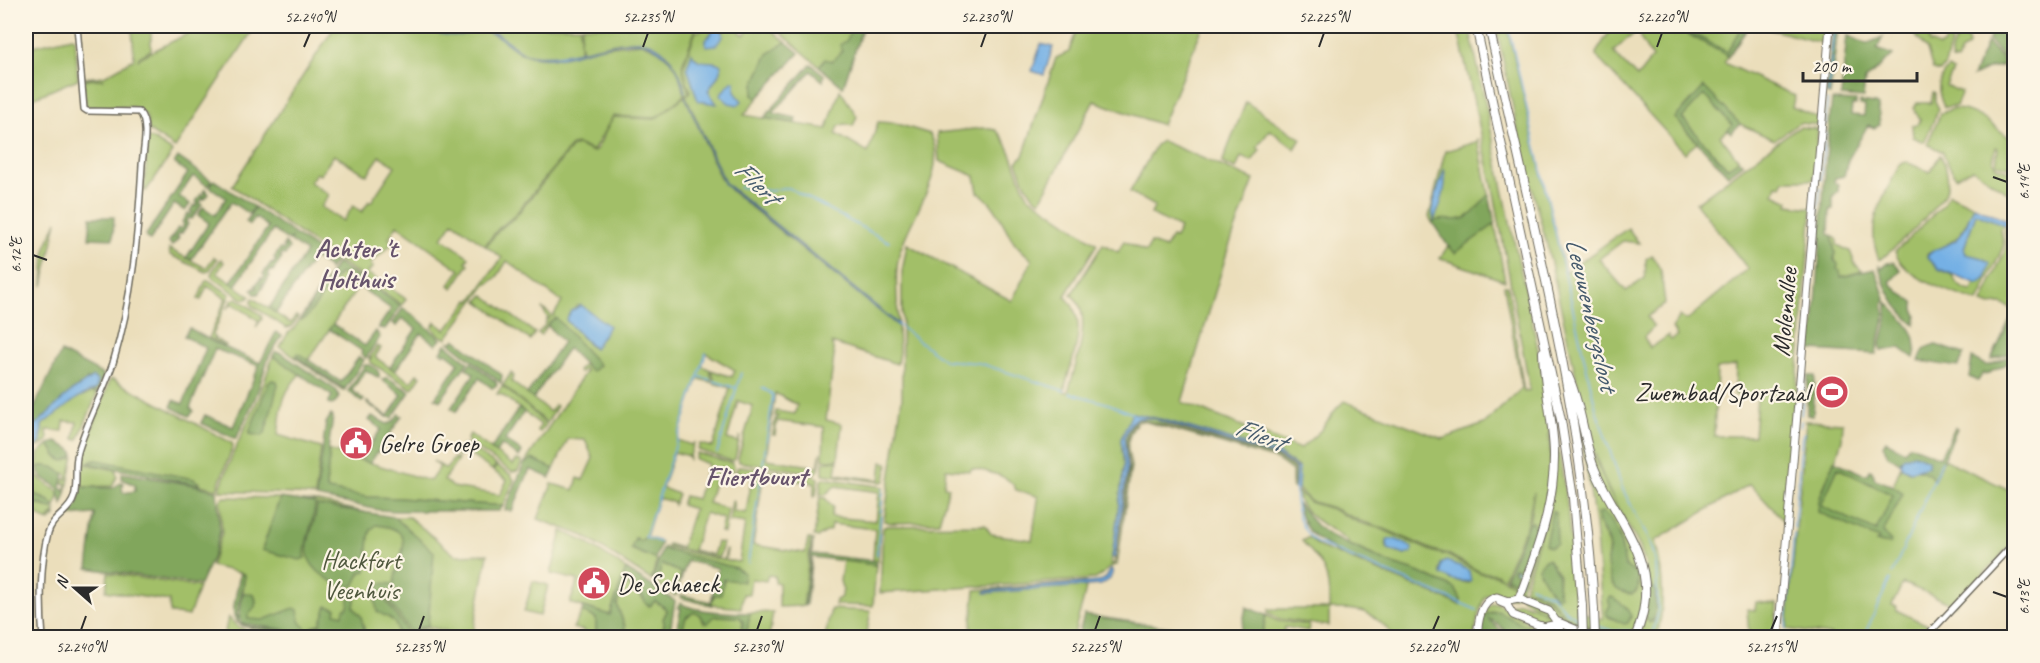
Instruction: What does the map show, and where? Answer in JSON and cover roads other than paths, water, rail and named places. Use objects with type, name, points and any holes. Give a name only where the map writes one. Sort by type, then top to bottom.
[{"type":"highway","points":[[1476,26],[1543,331],[1569,472],[1585,638]]},
{"type":"highway","points":[[1489,26],[1563,366],[1584,495],[1596,638]]},
{"type":"highway","points":[[1512,602],[1544,527],[1553,477],[1553,437],[1544,367],[1543,331]]},
{"type":"highway","points":[[1563,366],[1573,387],[1585,439],[1597,476],[1634,542],[1642,563],[1645,600],[1635,638]]},
{"type":"highway","points":[[1537,638],[1541,626]]},
{"type":"main road","name":"Molenallee","points":[[1778,638],[1830,26]]},
{"type":"main road","points":[[1477,638],[1484,606],[1489,600],[1497,597],[1549,611],[1556,621],[1596,638]]},
{"type":"main road","points":[[1512,602],[1512,614],[1541,626],[1554,625],[1585,638]]},
{"type":"street","points":[[43,638],[41,602],[47,535],[52,522],[67,508],[74,495],[78,454],[112,365],[131,291],[137,245],[144,127],[143,116],[137,111],[84,110],[76,26]]},
{"type":"street","points":[[1925,638],[2014,543]]},
{"type":"water","points":[[420,26],[450,34],[464,34],[476,29],[484,29],[496,33],[527,54],[520,52],[496,35],[482,30],[460,35],[436,33]]},
{"type":"water","points":[[714,26],[722,26],[723,37],[716,45],[706,46],[706,40]]},
{"type":"water","points":[[641,41],[658,47],[674,64],[652,46],[635,42],[562,57],[545,57],[527,54],[543,56],[564,54],[627,42]]},
{"type":"water","points":[[1041,44],[1053,47],[1044,75],[1032,71]]},
{"type":"water","points":[[692,53],[698,60],[721,65],[721,71],[708,91],[717,104],[698,101],[687,67]]},
{"type":"water","points":[[733,81],[735,92],[742,101],[738,105],[729,103],[721,96]]},
{"type":"water","points":[[685,96],[725,183],[898,326],[724,184]]},
{"type":"water","points":[[1444,169],[1443,195],[1434,220],[1434,201]]},
{"type":"water","points":[[1974,206],[2014,223],[2014,229],[1976,213],[1964,248],[1966,254],[1983,258],[1990,263],[1986,279],[1978,284],[1939,269],[1927,257],[1959,237]]},
{"type":"water","points":[[581,305],[609,326],[594,349],[566,320],[571,311]]},
{"type":"water","points":[[93,377],[98,382],[96,389],[79,397],[44,423],[41,442],[37,446],[31,446],[26,437],[26,427],[38,423],[68,394]]},
{"type":"water","points":[[1132,413],[1164,420],[1279,454],[1299,469],[1298,489],[1295,489],[1296,468],[1280,457],[1151,418],[1137,418],[1131,423],[1124,438],[1127,468],[1115,557],[1112,558],[1124,466],[1121,439]]},
{"type":"water","points":[[1914,454],[1928,460],[1928,466],[1910,471],[1902,467],[1900,463],[1903,458]]},
{"type":"water","points":[[1389,539],[1404,543],[1412,548],[1412,552],[1405,555],[1388,549]]},
{"type":"water","points":[[1446,561],[1469,571],[1471,582],[1452,580],[1441,574],[1441,564]]},
{"type":"water","points":[[1111,569],[1113,571],[1110,579],[1101,585],[985,593],[986,591],[1099,582],[1106,578]]},
{"type":"waterway","name":"Leeuwenbergsloot","points":[[1508,26],[1596,409],[1623,490],[1649,539],[1656,561],[1658,614],[1651,638]]},
{"type":"waterway","points":[[1828,94],[1834,26]]},
{"type":"waterway","points":[[1825,125],[1827,100]]},
{"type":"waterway","points":[[1821,180],[1825,131]]},
{"type":"waterway","points":[[739,187],[771,191],[789,188],[889,242]]},
{"type":"waterway","points":[[1815,242],[1820,188]]},
{"type":"waterway","points":[[1810,300],[1815,247]]},
{"type":"waterway","points":[[1806,356],[1810,305]]},
{"type":"waterway","name":"Fliert","points":[[897,324],[944,360],[979,363],[1065,391]]},
{"type":"waterway","points":[[660,542],[645,537],[706,353]]},
{"type":"waterway","points":[[1801,415],[1806,362]]},
{"type":"waterway","points":[[717,453],[741,373]]},
{"type":"waterway","points":[[698,376],[711,380]]},
{"type":"waterway","points":[[714,381],[736,388]]},
{"type":"waterway","points":[[762,388],[773,396],[763,464]]},
{"type":"waterway","name":"Fliert","points":[[1070,393],[1109,404],[1133,414]]},
{"type":"waterway","points":[[1800,427],[1801,421]]},
{"type":"waterway","points":[[1794,528],[1804,433]]},
{"type":"waterway","points":[[1892,574],[1942,461]]},
{"type":"waterway","points":[[748,563],[762,471]]},
{"type":"waterway","name":"Fliert","points":[[1296,487],[1299,518],[1306,531],[1317,543],[1477,610]]},
{"type":"waterway","points":[[877,555],[883,489]]},
{"type":"waterway","points":[[1786,629],[1794,534]]},
{"type":"waterway","points":[[1516,570],[1521,573],[1520,582]]},
{"type":"waterway","points":[[1863,638],[1890,579]]},
{"type":"waterway","points":[[1530,586],[1552,595],[1566,611],[1579,619]]},
{"type":"waterway","points":[[1597,626],[1613,631],[1631,631]]},
{"type":"waterway","points":[[1773,638],[1774,627]]},
{"type":"waterway","name":"Leeuwenbergsloot","points":[[1652,635],[1658,638]]},
{"type":"railway","points":[[26,51],[28,26]]},
{"type":"place","name":"Zwembad/Sportzaal","points":[[1832,392]]},
{"type":"place","name":"Gelre Groep","points":[[356,443]]},
{"type":"place","name":"De Schaeck","points":[[594,583]]},
{"type":"district","name":"Achter 't Holthuis","points":[[356,264]]},
{"type":"district","name":"Fliertbuurt","points":[[756,476]]},
{"type":"park label","name":"Hackfort Veenhuis","points":[[361,575]]}]
